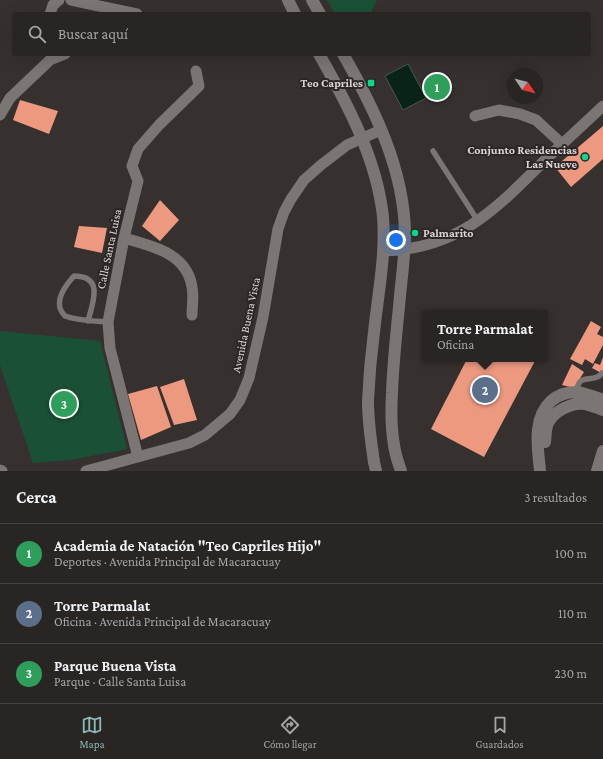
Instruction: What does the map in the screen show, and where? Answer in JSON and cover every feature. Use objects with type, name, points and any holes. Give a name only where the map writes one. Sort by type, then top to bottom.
[{"type":"street","points":[[51,12],[53,5],[59,0]]},
{"type":"street","points":[[71,0],[128,12]]},
{"type":"street","points":[[288,0],[295,12]]},
{"type":"street","points":[[312,0],[319,12]]},
{"type":"street","points":[[320,56],[345,102],[362,138],[379,196],[382,216],[383,251],[368,402],[376,471]]},
{"type":"street","points":[[344,56],[382,130],[396,173],[402,199],[405,234],[404,262],[394,351],[391,412],[394,445],[401,471]]},
{"type":"street","points":[[0,115],[10,98],[50,57]]},
{"type":"street","name":"Calle Santa Luisa","points":[[138,457],[112,354],[108,322],[124,238],[138,181],[132,166],[138,149],[159,125],[199,86],[196,71]]},
{"type":"street","points":[[383,251],[404,250],[436,243],[472,225],[505,200],[603,106]]},
{"type":"street","points":[[475,116],[499,110],[520,114],[536,120],[550,131],[562,144]]},
{"type":"street","name":"Avenida Buena Vista","points":[[86,471],[189,443],[205,435],[230,414],[240,400],[249,378],[263,317],[278,229],[284,212],[304,180],[321,165],[347,145],[382,130]]},
{"type":"street","points":[[124,238],[167,252],[184,267],[190,276],[192,288],[192,315]]},
{"type":"street","points":[[540,471],[538,429],[544,410],[555,398],[563,394],[603,400]]},
{"type":"street","points":[[548,471],[545,445],[548,424],[555,415],[564,408],[578,404],[583,397],[603,395]]},
{"type":"street","points":[[583,397],[603,410]]},
{"type":"street","points":[[583,397],[603,420]]},
{"type":"street","points":[[596,471],[603,451]]},
{"type":"lane","points":[[433,151],[478,221]]},
{"type":"lane","points":[[88,321],[95,289],[90,281],[83,276],[74,276],[61,295],[60,307],[65,316],[73,319],[88,321],[108,322]]},
{"type":"lane","points":[[583,397],[579,383],[581,380],[598,378],[602,373]]},
{"type":"green space","points":[[327,0],[377,0],[371,12],[334,12]]},
{"type":"green space","points":[[0,331],[100,341],[127,449],[70,460],[33,463],[0,365]]},
{"type":"shaded area","points":[[408,64],[426,98],[403,110],[385,76]]},
{"type":"building","points":[[20,100],[58,111],[49,134],[13,120]]},
{"type":"building","name":"Conjunto Residencias Las Nueve","points":[[603,126],[603,159],[571,187],[555,167]]},
{"type":"building","points":[[160,200],[179,220],[160,241],[142,226]]},
{"type":"building","points":[[79,226],[107,228],[102,253],[74,247]]},
{"type":"building","points":[[591,321],[601,327],[597,334],[603,337],[603,345],[593,364],[585,359],[582,365],[570,359]]},
{"type":"building","points":[[603,357],[603,374],[592,368],[595,363],[600,365]]},
{"type":"building","points":[[465,362],[534,362],[484,457],[431,429]]},
{"type":"building","points":[[572,364],[584,372],[574,388],[562,385]]},
{"type":"building","points":[[184,379],[197,420],[174,425],[160,387]]},
{"type":"building","points":[[157,386],[171,427],[141,440],[128,394]]},
{"type":"place","name":"Teo Capriles","points":[[371,83]]},
{"type":"place","name":"Academia de Natación \"Teo Capriles Hijo\"","points":[[437,87]]},
{"type":"place","name":"Conjunto Residencias Las Nueve","points":[[585,157]]},
{"type":"place","name":"Palmarito","points":[[415,233]]},
{"type":"place","name":"Torre Parmalat","points":[[485,390]]},
{"type":"place","name":"Parque Buena Vista","points":[[64,404]]}]
